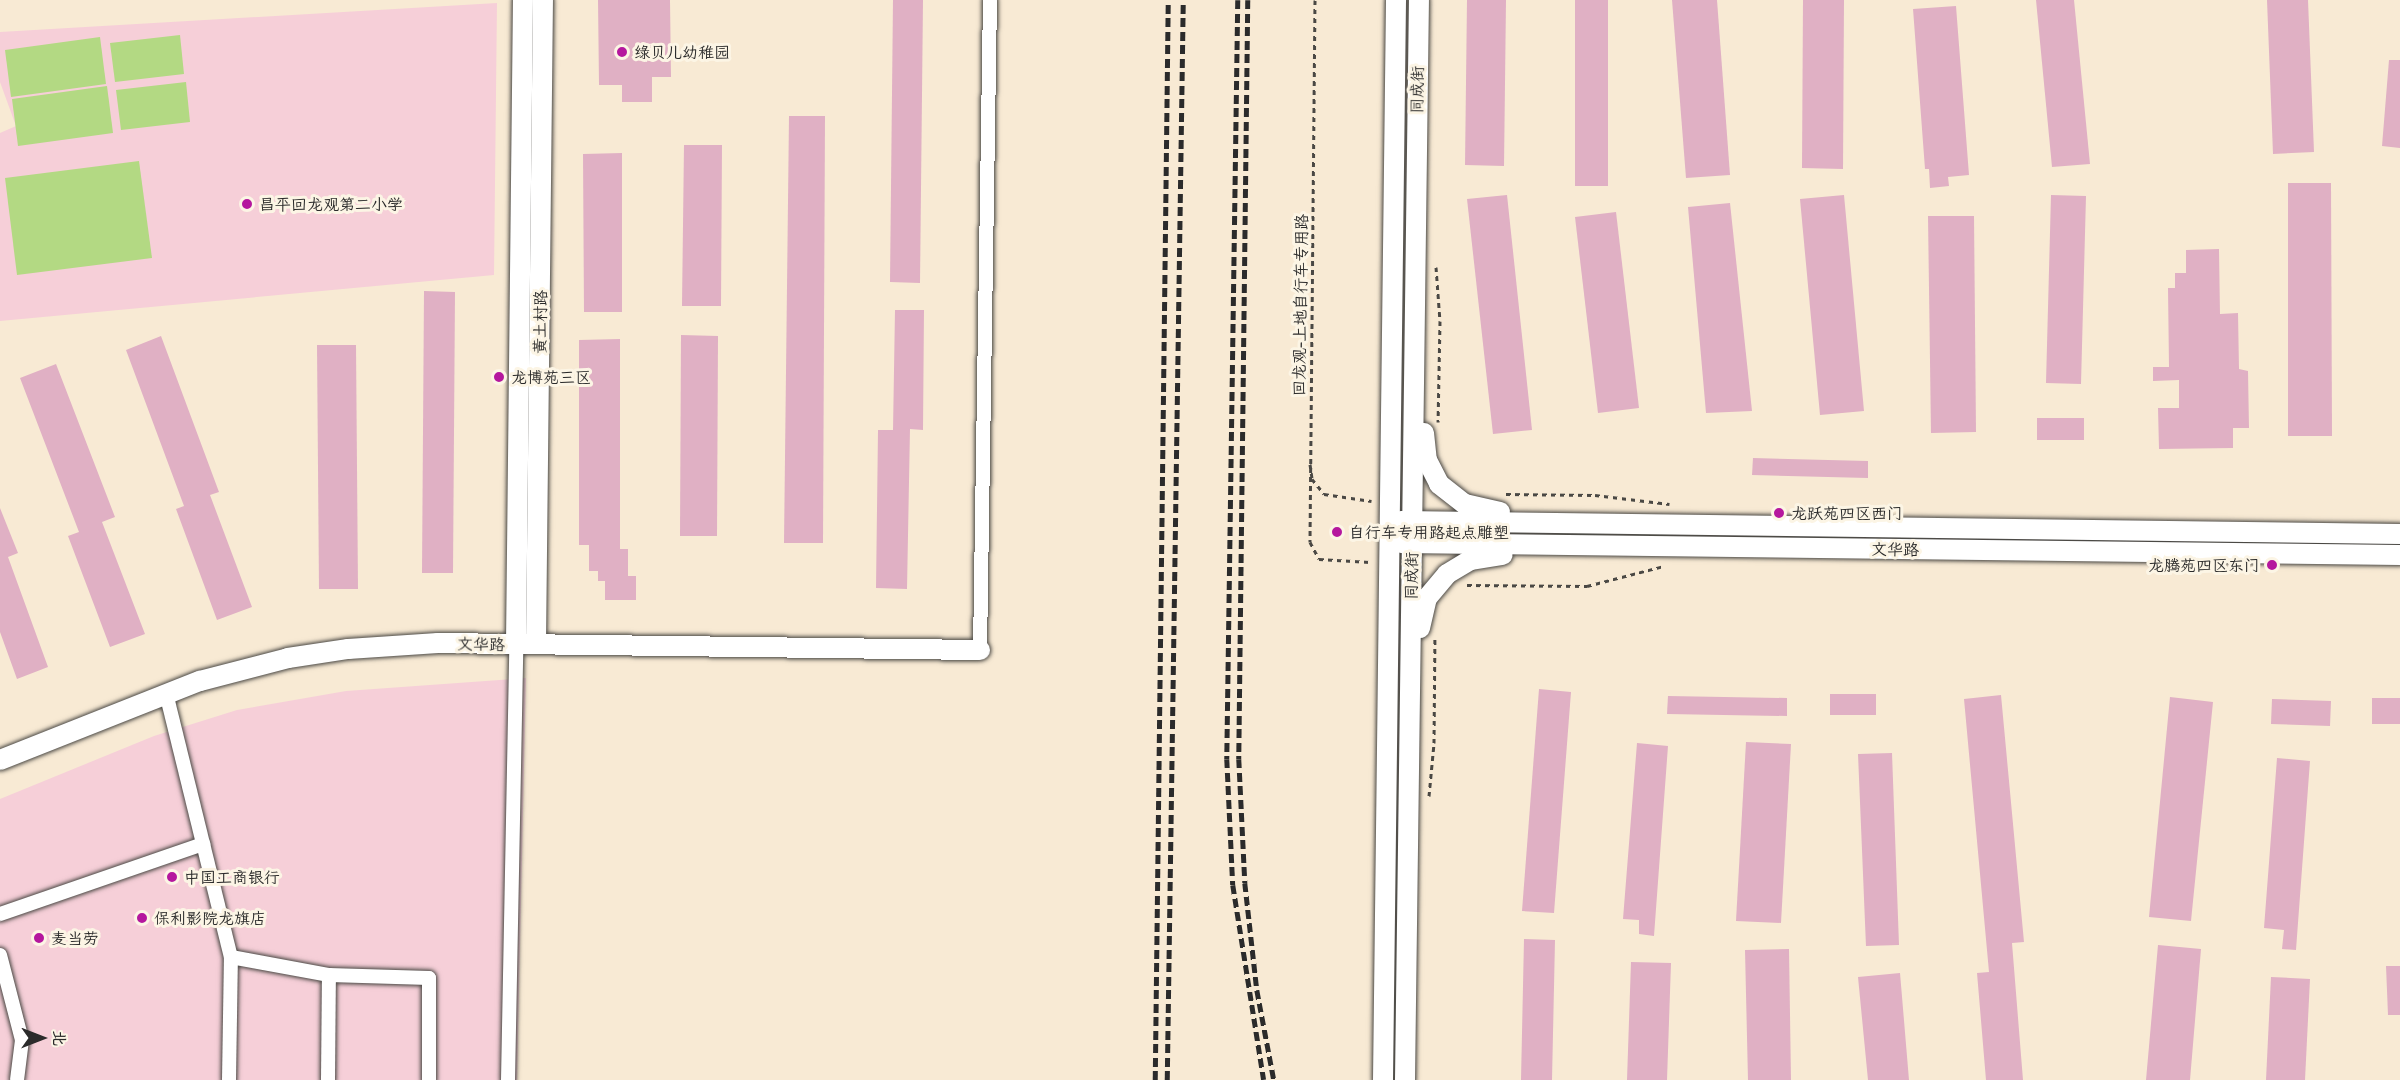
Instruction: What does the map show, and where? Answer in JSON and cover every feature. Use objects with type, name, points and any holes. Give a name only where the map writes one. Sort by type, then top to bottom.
[{"type":"street","name":"黄土村路","points":[[524,0],[526,644]]},
{"type":"street","name":"黄土村路","points":[[526,644],[543,0]]},
{"type":"street","points":[[980,650],[990,0]]},
{"type":"street","name":"同成街","points":[[1383,1080],[1396,0]]},
{"type":"street","name":"同成街","points":[[1405,1080],[1419,0]]},
{"type":"street","points":[[1415,266],[1424,364],[1425,450],[1439,484],[1465,504],[1492,512],[1606,514],[1687,525]]},
{"type":"street","name":"文华路","points":[[1390,521],[2400,534]]},
{"type":"street","name":"文华路","points":[[1389,543],[2400,555]]},
{"type":"street","points":[[1409,804],[1418,720],[1420,621],[1433,589],[1454,568],[1480,558],[1605,546]]},
{"type":"street","name":"文华路","points":[[0,760],[166,693],[258,665],[348,649],[526,644],[980,650]]},
{"type":"street","points":[[508,1080],[526,644]]},
{"type":"street","points":[[166,693],[231,957],[229,1080]]},
{"type":"street","points":[[0,914],[203,844]]},
{"type":"street","points":[[0,955],[22,1040],[16,1080]]},
{"type":"street","points":[[231,957],[329,975],[429,978],[429,1080]]},
{"type":"street","points":[[328,1080],[329,975]]},
{"type":"path","name":"回龙观-上地自行车专用路","points":[[1316,0],[1310,464],[1312,552],[1323,560],[1367,562]]},
{"type":"path","points":[[1435,260],[1440,303],[1438,427]]},
{"type":"path","points":[[1310,464],[1315,484],[1324,494],[1368,501]]},
{"type":"path","points":[[1494,494],[1595,495],[1674,505]]},
{"type":"path","points":[[1457,589],[1483,583],[1587,586],[1674,565]]},
{"type":"path","points":[[1429,799],[1434,764],[1436,632]]},
{"type":"shaded area","name":"昌平回龙观第二小学","points":[[497,3],[494,275],[0,321],[0,133],[16,126],[0,82],[0,32]]},
{"type":"shaded area","points":[[526,678],[517,1080],[0,1080],[0,799],[154,736],[237,710],[346,691]]},
{"type":"green space","points":[[180,35],[184,74],[115,82],[110,43]]},
{"type":"green space","points":[[100,37],[106,84],[11,97],[5,50]]},
{"type":"green space","points":[[186,82],[190,122],[121,130],[116,90]]},
{"type":"green space","points":[[107,86],[113,133],[18,146],[12,99]]},
{"type":"green space","points":[[139,161],[152,258],[17,275],[5,178]]},
{"type":"building","points":[[598,0],[670,0],[671,77],[652,77],[652,102],[622,102],[622,85],[599,85]]},
{"type":"building","points":[[893,0],[923,0],[920,283],[890,282]]},
{"type":"building","points":[[1467,0],[1506,0],[1504,166],[1465,165]]},
{"type":"building","points":[[1575,0],[1608,0],[1608,186],[1575,186]]},
{"type":"building","points":[[1672,0],[1717,0],[1730,175],[1686,178]]},
{"type":"building","points":[[1803,0],[1844,0],[1843,169],[1802,168]]},
{"type":"building","points":[[2036,0],[2074,0],[2090,164],[2052,167]]},
{"type":"building","points":[[2267,0],[2308,0],[2314,152],[2273,154]]},
{"type":"building","points":[[1956,6],[1969,175],[1948,177],[1949,186],[1930,188],[1929,169],[1925,169],[1913,9]]},
{"type":"building","points":[[2389,60],[2400,60],[2400,148],[2382,146]]},
{"type":"building","points":[[789,116],[825,116],[823,543],[784,543]]},
{"type":"building","points":[[684,145],[722,145],[721,306],[682,306]]},
{"type":"building","points":[[622,153],[622,312],[584,312],[583,154]]},
{"type":"building","points":[[2288,183],[2331,183],[2332,436],[2288,436]]},
{"type":"building","points":[[1507,195],[1532,430],[1493,434],[1467,199]]},
{"type":"building","points":[[1844,195],[1864,411],[1820,415],[1800,199]]},
{"type":"building","points":[[2051,195],[2086,196],[2081,384],[2046,383]]},
{"type":"building","points":[[1730,203],[1752,411],[1706,413],[1688,207]]},
{"type":"building","points":[[1616,212],[1639,408],[1598,413],[1575,217]]},
{"type":"building","points":[[1928,216],[1974,216],[1976,432],[1931,433]]},
{"type":"building","points":[[2219,249],[2220,314],[2238,313],[2239,369],[2248,371],[2249,428],[2233,428],[2233,448],[2159,449],[2158,408],[2179,408],[2179,380],[2153,381],[2153,367],[2169,367],[2168,288],[2175,288],[2175,273],[2186,273],[2186,250]]},
{"type":"building","points":[[424,291],[455,292],[453,573],[422,573]]},
{"type":"building","points":[[895,310],[924,310],[923,430],[910,429],[907,589],[876,588],[878,430],[893,430]]},
{"type":"building","points":[[681,335],[718,336],[717,536],[680,536]]},
{"type":"building","points":[[161,336],[219,492],[210,495],[252,607],[217,620],[176,509],[184,506],[126,350]]},
{"type":"building","points":[[620,339],[620,549],[628,549],[628,576],[636,576],[636,600],[605,600],[605,581],[598,581],[598,571],[589,571],[589,545],[579,545],[579,340]]},
{"type":"building","points":[[317,345],[356,345],[358,589],[319,589]]},
{"type":"building","points":[[56,364],[115,517],[102,522],[145,634],[110,647],[68,536],[79,532],[20,378]]},
{"type":"building","points":[[2037,418],[2084,418],[2084,440],[2037,440]]},
{"type":"building","points":[[1753,458],[1868,461],[1868,478],[1752,475]]},
{"type":"building","points":[[0,508],[18,553],[8,557],[48,667],[17,679],[0,632]]},
{"type":"building","points":[[1539,689],[1571,692],[1554,913],[1522,911]]},
{"type":"building","points":[[1830,694],[1876,694],[1876,715],[1830,715]]},
{"type":"building","points":[[2001,695],[2024,942],[2012,943],[2023,1080],[1986,1080],[1977,973],[1989,972],[1964,699]]},
{"type":"building","points":[[1668,696],[1787,698],[1787,716],[1667,714]]},
{"type":"building","points":[[2170,697],[2213,702],[2191,921],[2149,917]]},
{"type":"building","points":[[2372,698],[2400,698],[2400,724],[2372,724]]},
{"type":"building","points":[[2272,699],[2331,701],[2330,726],[2271,724]]},
{"type":"building","points":[[1746,742],[1791,744],[1781,923],[1736,921]]},
{"type":"building","points":[[1637,743],[1668,746],[1654,936],[1639,934],[1639,920],[1623,919]]},
{"type":"building","points":[[1892,753],[1899,945],[1866,946],[1858,754]]},
{"type":"building","points":[[2277,758],[2310,761],[2296,950],[2282,949],[2284,930],[2264,928]]},
{"type":"building","points":[[1524,939],[1555,940],[1552,1080],[1521,1080]]},
{"type":"building","points":[[2158,945],[2201,949],[2190,1080],[2146,1080]]},
{"type":"building","points":[[1789,949],[1791,1080],[1748,1080],[1745,950]]},
{"type":"building","points":[[1631,962],[1671,963],[1667,1080],[1627,1080]]},
{"type":"building","points":[[2386,966],[2400,966],[2400,1015],[2388,1015]]},
{"type":"building","points":[[1900,973],[1909,1080],[1868,1080],[1858,977]]},
{"type":"building","points":[[2271,977],[2310,979],[2305,1080],[2266,1080]]},
{"type":"railway","points":[[1155,1080],[1168,0]]},
{"type":"railway","points":[[1167,1080],[1183,0]]},
{"type":"railway","points":[[1238,0],[1227,759],[1233,885],[1264,1080]]},
{"type":"railway","points":[[1248,0],[1239,759],[1245,883],[1257,990],[1274,1080]]},
{"type":"place","name":"绿贝儿幼稚园","points":[[622,52]]},
{"type":"place","name":"昌平回龙观第二小学","points":[[247,204]]},
{"type":"place","name":"龙博苑三区","points":[[499,377]]},
{"type":"place","name":"龙跃苑四区西门","points":[[1779,513]]},
{"type":"place","name":"自行车专用路起点雕塑","points":[[1337,532]]},
{"type":"place","name":"龙腾苑四区东门","points":[[2272,565]]},
{"type":"place","name":"中国工商银行","points":[[172,877]]},
{"type":"place","name":"保利影院龙旗店","points":[[142,918]]},
{"type":"place","name":"麦当劳","points":[[39,938]]}]
